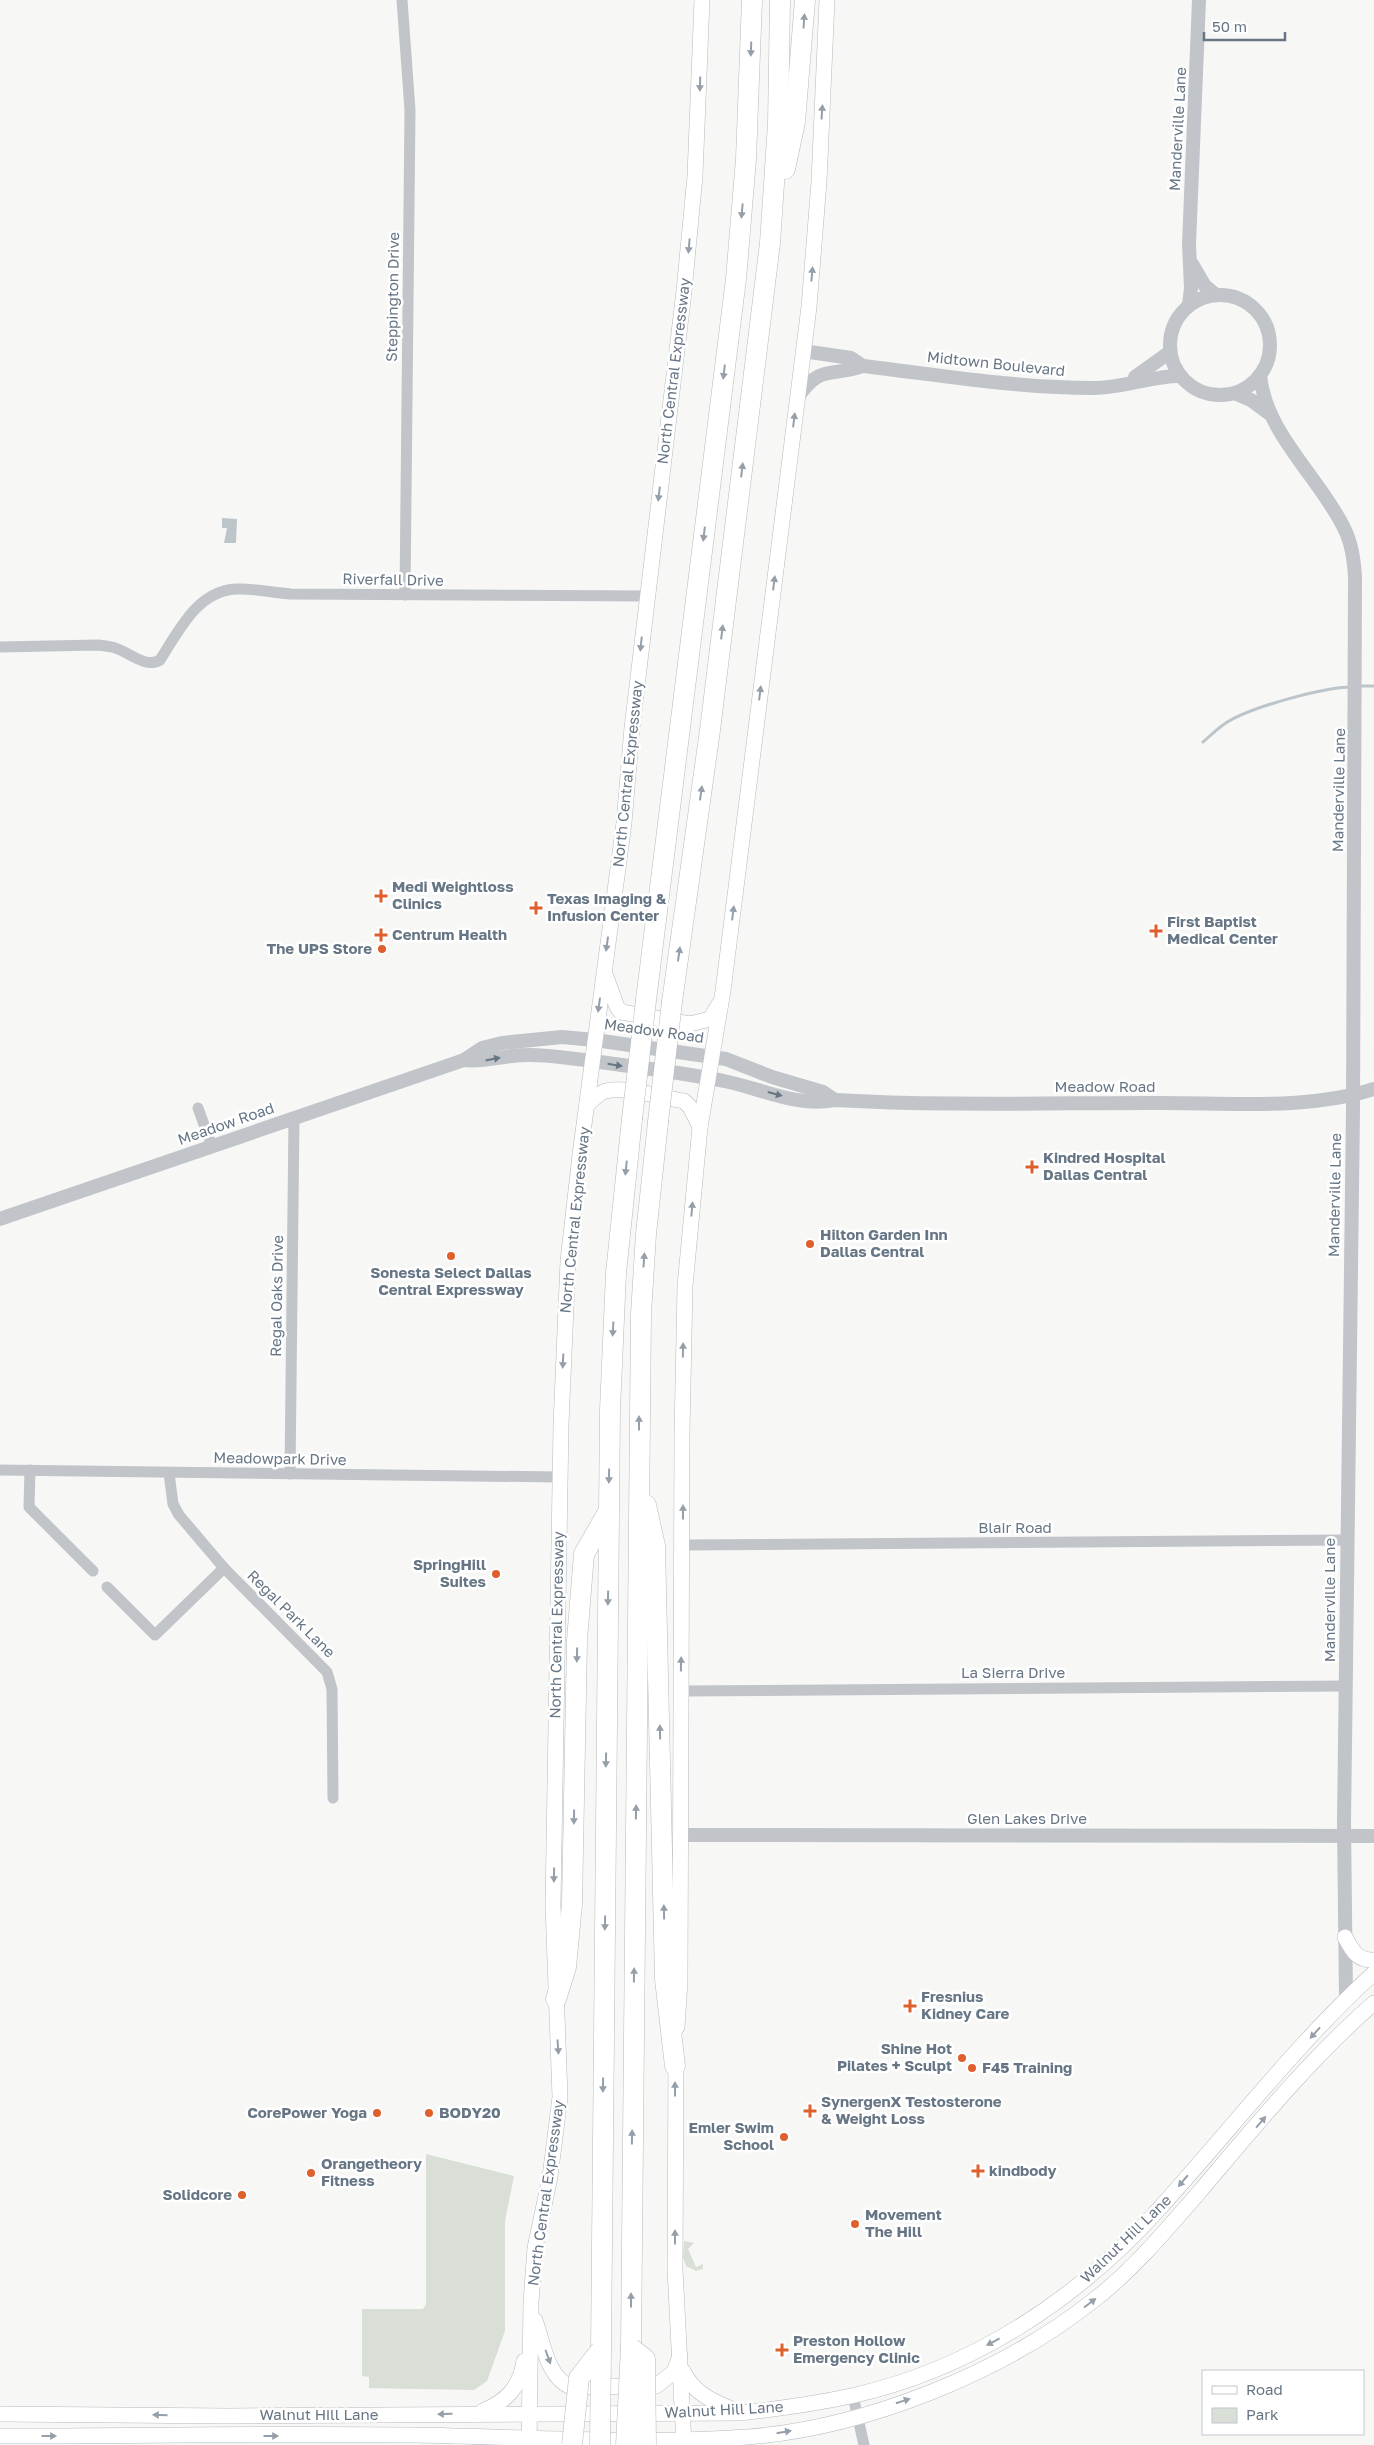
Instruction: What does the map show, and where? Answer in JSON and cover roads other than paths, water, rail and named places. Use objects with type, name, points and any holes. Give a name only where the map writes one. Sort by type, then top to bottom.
[{"type":"highway","points":[[600,2445],[608,1510],[614,1312],[632,1119],[646,1000],[736,279],[746,159],[752,0]]},
{"type":"highway","points":[[626,2445],[631,2348],[641,1314],[646,1234],[672,1002],[710,730],[770,243],[778,124],[780,0]]},
{"type":"highway","points":[[770,243],[795,122],[805,0]]},
{"type":"highway","points":[[639,1471],[655,1546],[665,1979],[675,2066]]},
{"type":"highway","points":[[556,1998],[566,1967],[572,1904],[577,1640],[584,1554],[608,1510]]},
{"type":"highway","points":[[631,2348],[645,2359],[646,2445]]},
{"type":"highway","points":[[572,2445],[579,2378],[601,2350]]},
{"type":"main road","name":"North Central Expressway","points":[[529,2442],[528,2413],[535,2248],[550,2177],[558,2120],[560,2073],[553,1905],[559,1477],[568,1261],[592,1061],[624,823],[632,728],[647,596],[677,358],[694,195],[699,120],[702,0]]},
{"type":"main road","points":[[684,2443],[675,2269],[675,2066],[680,1981],[684,1323],[700,1127],[724,991],[803,350],[819,182],[827,0]]},
{"type":"main road","points":[[604,970],[617,1007],[621,1012],[690,1024],[702,1022],[710,1019],[715,1013],[724,991]]},
{"type":"main road","points":[[587,1105],[600,1094],[613,1091],[684,1101],[690,1107],[700,1127]]},
{"type":"main road","points":[[1345,1937],[1355,1954],[1364,1960],[1374,1960]]},
{"type":"main road","name":"Walnut Hill Lane","points":[[0,2414],[247,2416],[740,2413],[788,2408],[853,2396],[899,2382],[954,2361],[992,2343],[1041,2314],[1110,2258],[1158,2211],[1214,2144],[1346,1999],[1374,1973]]},
{"type":"main road","points":[[1325,2049],[1338,2020],[1345,2011],[1346,1999]]},
{"type":"main road","name":"Walnut Hill Lane","points":[[0,2436],[461,2436],[529,2442],[684,2443],[749,2437],[820,2426],[857,2416],[923,2395],[959,2381],[1051,2331],[1116,2282],[1182,2212],[1325,2049],[1374,2004]]},
{"type":"main road","points":[[1214,2144],[1228,2158]]},
{"type":"main road","points":[[1041,2314],[1051,2331]]},
{"type":"main road","points":[[531,2317],[555,2375],[562,2383],[571,2387],[656,2386],[674,2372],[681,2361]]},
{"type":"main road","points":[[476,2414],[501,2404],[513,2389],[523,2371],[531,2317]]},
{"type":"main road","points":[[681,2361],[688,2382],[696,2390],[715,2403],[740,2413]]},
{"type":"main road","points":[[461,2436],[477,2445]]},
{"type":"main road","points":[[725,2445],[749,2437]]},
{"type":"street","name":"Steppington Drive","points":[[402,0],[410,110],[405,595]]},
{"type":"street","name":"Manderville Lane","points":[[1189,306],[1191,288],[1189,259],[1199,0]]},
{"type":"street","points":[[1189,259],[1205,286],[1216,295]]},
{"type":"street","points":[[1216,295],[1235,297],[1249,304],[1264,321],[1271,343],[1269,358],[1260,375],[1246,390],[1237,394],[1208,394],[1194,388],[1180,376],[1170,352],[1170,338],[1174,325],[1189,306],[1203,298],[1216,295]]},
{"type":"street","name":"Midtown Boulevard","points":[[803,350],[851,358],[863,366]]},
{"type":"street","name":"Midtown Boulevard","points":[[1125,383],[1146,371],[1170,352]]},
{"type":"street","name":"Midtown Boulevard","points":[[797,398],[809,381],[819,374],[863,366],[1032,387],[1096,388],[1159,376],[1180,376]]},
{"type":"street","name":"Manderville Lane","points":[[1260,375],[1262,390],[1270,415],[1339,518],[1349,540],[1355,577],[1356,711],[1344,1837],[1346,1999]]},
{"type":"street","name":"Manderville Lane","points":[[1237,394],[1251,400],[1270,415]]},
{"type":"street","name":"Riverfall Drive","points":[[0,647],[98,645],[114,647],[142,661],[155,663],[160,660],[200,603],[219,592],[236,589],[290,594],[647,596]]},
{"type":"street","name":"Meadow Road","points":[[0,1219],[464,1060],[482,1048],[502,1043],[562,1037],[712,1056],[823,1092],[835,1100]]},
{"type":"street","name":"Meadow Road","points":[[464,1060],[481,1062],[512,1056],[534,1055],[592,1061],[708,1079],[796,1100],[821,1103],[835,1100],[1089,1104],[1272,1102],[1308,1101],[1352,1095],[1374,1089]]},
{"type":"street","points":[[198,1108],[212,1147]]},
{"type":"street","name":"Regal Oaks Drive","points":[[290,1474],[294,1118]]},
{"type":"street","name":"Meadowpark Drive","points":[[0,1470],[559,1477]]},
{"type":"street","points":[[30,1470],[30,1507],[92,1571]]},
{"type":"street","name":"Regal Park Lane","points":[[169,1473],[173,1504],[179,1515],[224,1568],[324,1667],[330,1678],[332,1689],[333,1798]]},
{"type":"street","name":"Blair Road","points":[[683,1545],[1347,1540]]},
{"type":"street","points":[[108,1587],[155,1634],[224,1568]]},
{"type":"street","name":"La Sierra Drive","points":[[681,1690],[1346,1686]]},
{"type":"street","name":"Glen Lakes Drive","points":[[680,1835],[1374,1836]]},
{"type":"street","points":[[853,2396],[863,2442]]},
{"type":"waterway","points":[[1358,686],[1374,686]]},
{"type":"waterway","points":[[1203,742],[1223,725],[1249,712],[1305,695],[1352,687]]},
{"type":"place","name":"Medi Weightloss Clinics","points":[[381,896]]},
{"type":"place","name":"Texas Imaging & Infusion Center","points":[[536,908]]},
{"type":"place","name":"First Baptist Medical Center","points":[[1156,931]]},
{"type":"place","name":"Centrum Health","points":[[381,935]]},
{"type":"place","name":"The UPS Store","points":[[382,949]]},
{"type":"place","name":"Kindred Hospital Dallas Central","points":[[1032,1167]]},
{"type":"place","name":"Hilton Garden Inn Dallas Central","points":[[810,1244]]},
{"type":"place","name":"Sonesta Select Dallas Central Expressway","points":[[451,1256]]},
{"type":"place","name":"SpringHill Suites","points":[[496,1574]]},
{"type":"place","name":"Fresnius Kidney Care","points":[[910,2006]]},
{"type":"place","name":"Shine Hot Pilates + Sculpt","points":[[962,2058]]},
{"type":"place","name":"F45 Training","points":[[972,2068]]},
{"type":"place","name":"SynergenX Testosterone & Weight Loss","points":[[810,2111]]},
{"type":"place","name":"CorePower Yoga","points":[[377,2113]]},
{"type":"place","name":"BODY20","points":[[429,2113]]},
{"type":"place","name":"Emler Swim School","points":[[784,2137]]},
{"type":"place","name":"kindbody","points":[[978,2171]]},
{"type":"place","name":"Orangetheory Fitness","points":[[311,2173]]},
{"type":"place","name":"Solidcore","points":[[242,2195]]},
{"type":"place","name":"Movement The Hill","points":[[855,2224]]},
{"type":"place","name":"Preston Hollow Emergency Clinic","points":[[782,2350]]}]
